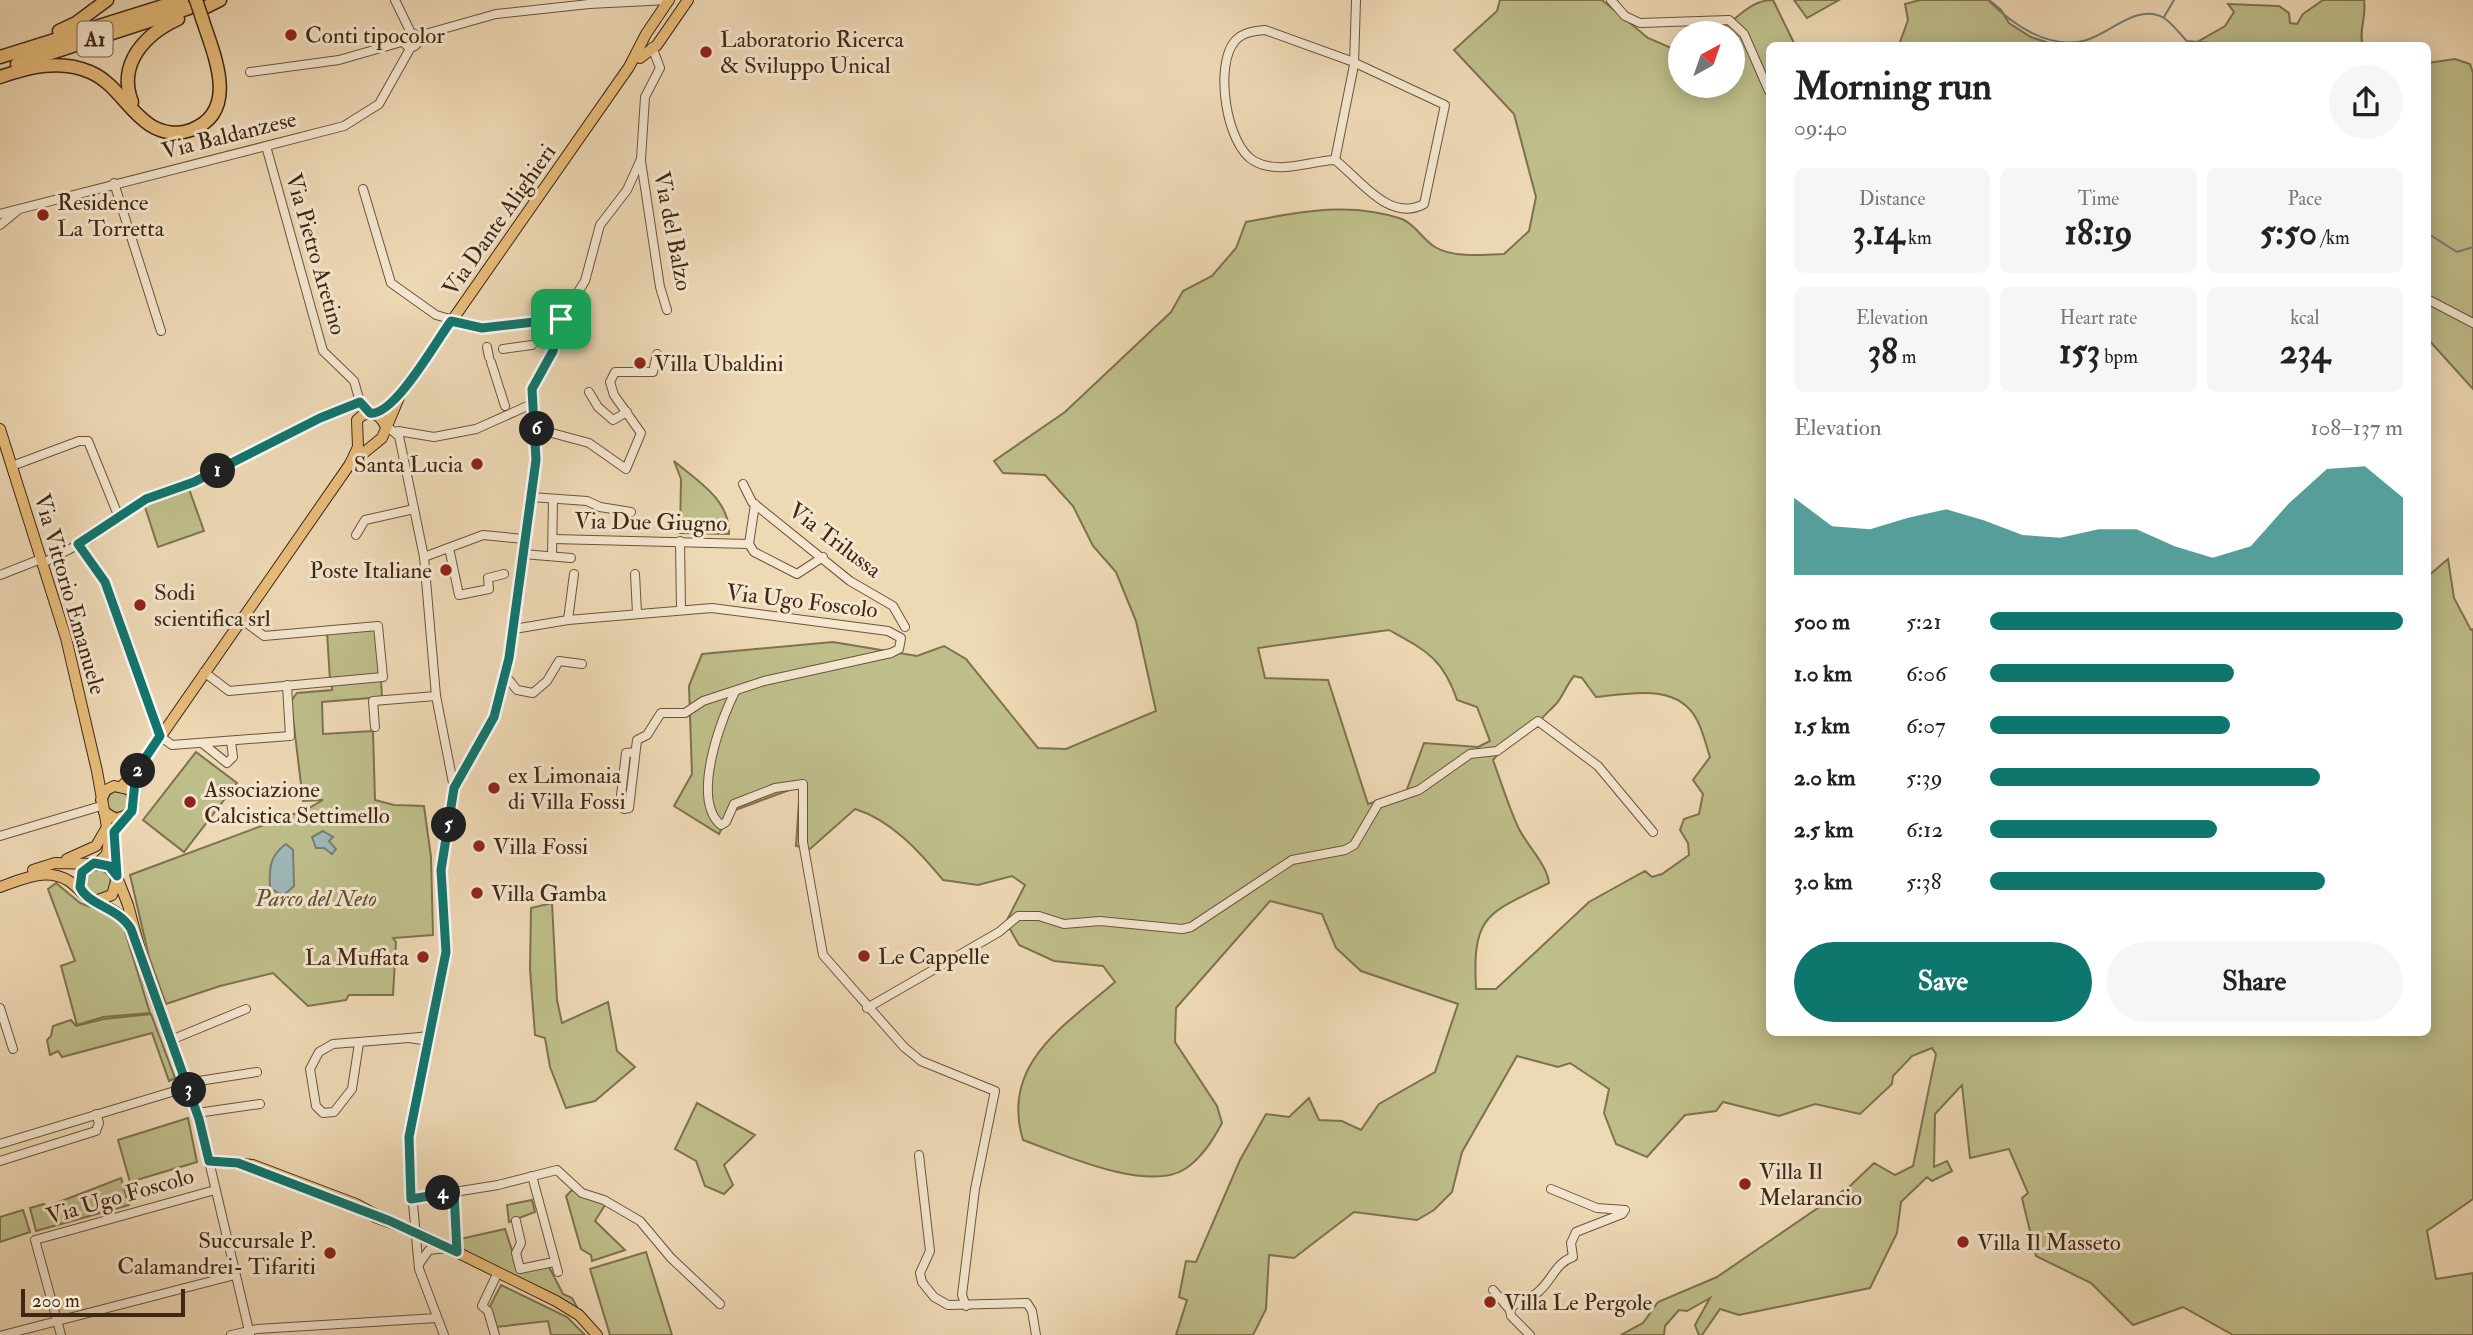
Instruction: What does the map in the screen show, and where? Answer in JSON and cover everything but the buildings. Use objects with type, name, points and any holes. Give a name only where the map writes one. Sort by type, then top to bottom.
[{"type":"highway","points":[[17,51],[76,23],[107,0]]},
{"type":"highway","points":[[137,112],[128,90],[127,76],[136,51],[163,26],[198,7],[220,0]]},
{"type":"highway","points":[[0,77],[29,68],[51,65],[88,71],[104,79],[148,124],[169,133],[191,130],[214,112],[221,86],[198,7]]},
{"type":"highway","name":"A1","points":[[0,57],[198,7]]},
{"type":"highway","name":"A1","points":[[0,70],[198,7]]},
{"type":"main road","name":"Via Dante Alighieri","points":[[350,464],[378,440],[400,395],[633,64],[645,37],[669,0]]},
{"type":"main road","name":"Via Dante Alighieri","points":[[633,64],[654,51],[688,3]]},
{"type":"main road","points":[[645,37],[646,44],[654,51]]},
{"type":"main road","name":"Via Dante Alighieri","points":[[118,786],[136,772],[350,464],[358,447],[357,420],[385,410],[400,395]]},
{"type":"main road","points":[[373,413],[385,425]]},
{"type":"main road","name":"Via Vittorio Emanuele","points":[[0,429],[77,678],[107,826]]},
{"type":"main road","points":[[357,435],[364,442],[378,440]]},
{"type":"main road","points":[[95,901],[112,895],[117,887],[114,832],[134,807],[133,795],[97,771]]},
{"type":"main road","name":"Via Dante Alighieri","points":[[133,795],[136,772]]},
{"type":"main road","points":[[118,786],[106,790],[102,806],[116,819],[130,814]]},
{"type":"main road","points":[[81,890],[82,872],[109,851],[107,826]]},
{"type":"main road","points":[[0,881],[96,846],[107,826]]},
{"type":"main road","points":[[55,863],[96,863],[109,866],[117,876],[128,905],[136,941],[197,1113],[209,1161],[238,1163],[414,1231],[572,1310],[597,1335]]},
{"type":"main road","points":[[0,887],[46,874],[62,877],[95,901],[120,914],[136,941]]},
{"type":"street","points":[[395,0],[414,35],[496,15],[589,4],[669,0]]},
{"type":"street","points":[[1335,160],[1354,65],[1356,0]]},
{"type":"street","points":[[1611,0],[1625,16],[1640,23],[1729,20],[1744,34],[1766,84]]},
{"type":"street","points":[[652,2],[660,13]]},
{"type":"street","points":[[1265,30],[1288,36],[1412,88],[1445,105],[1424,204],[1414,210],[1390,206],[1377,199],[1357,177],[1335,160],[1273,166],[1255,162],[1241,148],[1223,99],[1230,51],[1242,34],[1265,30]]},
{"type":"street","name":"Via Baldanzese","points":[[0,214],[340,128],[365,116],[386,95],[414,35]]},
{"type":"street","points":[[250,72],[339,60],[408,44]]},
{"type":"street","points":[[454,788],[494,717],[514,629],[537,429],[532,389],[553,351],[561,319],[585,281],[600,225],[627,190],[641,159],[645,97],[660,68],[654,51]]},
{"type":"street","name":"Via Pietro Aretino","points":[[266,146],[323,352],[354,382],[360,402],[373,413]]},
{"type":"street","name":"Via del Balzo","points":[[641,159],[660,288],[667,310]]},
{"type":"street","points":[[114,183],[161,331]]},
{"type":"street","points":[[363,189],[391,283],[436,315],[482,328],[561,319]]},
{"type":"street","name":"Via Baldanzese","points":[[0,225],[19,209]]},
{"type":"street","points":[[2431,301],[2473,323]]},
{"type":"street","points":[[501,348],[532,345]]},
{"type":"street","points":[[487,347],[507,409]]},
{"type":"street","points":[[537,429],[589,443],[626,469],[641,433],[610,388],[615,372],[653,372],[657,354]]},
{"type":"street","points":[[589,392],[598,407],[613,420],[618,420],[627,412]]},
{"type":"street","points":[[0,575],[42,561],[78,544],[104,530],[118,515],[146,499],[203,478],[320,418],[360,402]]},
{"type":"street","points":[[385,425],[398,433],[434,437],[476,429],[507,409],[532,404]]},
{"type":"street","points":[[394,407],[424,557],[436,696],[454,788],[441,870],[446,952],[409,1137],[411,1199],[418,1267],[444,1335]]},
{"type":"street","points":[[378,440],[393,438],[402,453]]},
{"type":"street","points":[[12,466],[79,441],[88,441],[118,515]]},
{"type":"street","name":"Via Trilussa","points":[[743,484],[755,504],[850,581],[893,606],[905,627]]},
{"type":"street","points":[[531,497],[587,500],[600,507],[631,512]]},
{"type":"street","points":[[552,556],[553,499]]},
{"type":"street","name":"Via Due Giugno","points":[[755,504],[749,544],[754,552],[797,574],[823,557]]},
{"type":"street","points":[[356,535],[365,520],[414,509]]},
{"type":"street","points":[[424,557],[483,535],[524,539]]},
{"type":"street","name":"Via Due Giugno","points":[[552,539],[749,544]]},
{"type":"street","points":[[680,541],[681,610]]},
{"type":"street","points":[[78,544],[105,582],[160,736],[174,746],[291,735],[287,685]]},
{"type":"street","points":[[449,548],[459,595],[489,589],[488,578],[504,574]]},
{"type":"street","points":[[523,554],[571,558]]},
{"type":"street","points":[[635,573],[637,613]]},
{"type":"street","points":[[568,620],[574,574]]},
{"type":"street","name":"Via Ugo Foscolo","points":[[514,629],[637,613],[730,610],[888,631],[898,634],[902,641],[900,649],[891,653],[778,677],[735,692]]},
{"type":"street","points":[[204,672],[229,691],[383,677],[379,626],[264,636],[241,619]]},
{"type":"street","points":[[505,675],[517,690],[533,693],[547,681],[559,661],[582,664]]},
{"type":"street","points":[[635,752],[626,753],[620,804],[624,809],[629,808],[637,738],[648,735],[661,713],[685,713],[703,701],[735,692]]},
{"type":"street","points":[[735,692],[725,712],[712,761],[709,803],[715,820],[721,825],[726,822],[734,804],[753,796],[798,782],[803,784],[803,842],[823,955],[867,1008],[921,1061],[995,1092],[975,1189],[962,1295],[966,1306]]},
{"type":"street","points":[[375,727],[374,701],[436,696]]},
{"type":"street","points":[[867,1008],[909,980],[989,938],[1018,916],[1039,916],[1064,924],[1100,921],[1182,929],[1191,927],[1293,860],[1345,850],[1354,845],[1378,804],[1419,790],[1470,754],[1503,748],[1538,722],[1598,766],[1653,832]]},
{"type":"street","points":[[202,743],[227,763],[233,757],[231,741]]},
{"type":"street","points":[[0,836],[102,806]]},
{"type":"street","points":[[0,1009],[13,1049]]},
{"type":"street","points":[[170,1040],[246,1009]]},
{"type":"street","points":[[359,1043],[350,1092],[334,1112],[323,1113],[316,1106],[310,1075],[312,1064],[326,1046],[409,1038],[429,1039]]},
{"type":"street","points":[[0,1144],[187,1085],[257,1072]]},
{"type":"street","points":[[197,1113],[260,1104]]},
{"type":"street","points":[[0,1161],[96,1131],[99,1123],[96,1115]]},
{"type":"street","points":[[919,1155],[930,1251],[921,1279],[942,1302],[966,1306],[1018,1301],[1027,1303],[1032,1311],[1036,1335]]},
{"type":"street","points":[[209,1161],[249,1333]]},
{"type":"street","points":[[411,1199],[557,1170],[582,1194],[604,1200],[640,1221],[671,1258],[720,1304]]},
{"type":"street","points":[[532,1176],[558,1272]]},
{"type":"street","points":[[1510,1310],[1516,1303],[1538,1293],[1561,1263],[1573,1257],[1570,1243],[1576,1232],[1622,1214],[1625,1210],[1597,1208],[1551,1189]]},
{"type":"street","name":"Via Ugo Foscolo","points":[[57,1321],[35,1240],[215,1190]]},
{"type":"street","points":[[418,1267],[425,1252],[453,1250],[454,1192]]},
{"type":"street","points":[[516,1221],[521,1243],[516,1253],[520,1269],[555,1262]]},
{"type":"street","points":[[495,1335],[488,1311],[482,1307],[498,1272]]},
{"type":"street","points":[[3,1335],[235,1275]]},
{"type":"street","points":[[1493,1290],[1510,1310],[1511,1316],[1530,1335]]},
{"type":"street","points":[[231,1335],[437,1318]]},
{"type":"street","points":[[57,1321],[61,1335]]},
{"type":"green space","points":[[1500,0],[1602,0],[1648,38],[1668,47],[1668,98],[1745,98],[1745,21],[1731,21],[1755,4],[1773,0],[1794,42],[1766,42],[1766,1036],[2431,1036],[2431,574],[2448,559],[2454,598],[2471,630],[2473,629],[2473,1199],[2427,1231],[2436,1279],[2473,1273],[2473,1335],[2233,1335],[2183,1307],[2133,1325],[2091,1283],[2036,1256],[2022,1198],[2028,1193],[2009,1149],[1970,1158],[1962,1085],[1935,1114],[1934,1167],[1947,1161],[1952,1171],[1932,1181],[1927,1177],[1901,1202],[1897,1233],[1870,1288],[1739,1315],[1720,1309],[1702,1335],[1699,1335],[1695,1325],[1710,1298],[1687,1311],[1679,1310],[1665,1326],[1664,1335],[1621,1335],[1643,1323],[1658,1302],[1717,1277],[1850,1186],[1874,1163],[1895,1175],[1913,1166],[1936,1054],[1932,1048],[1912,1056],[1893,1076],[1892,1084],[1860,1114],[1815,1104],[1779,1116],[1723,1102],[1716,1111],[1685,1115],[1647,1157],[1616,1144],[1604,1113],[1609,1089],[1570,1063],[1558,1067],[1517,1056],[1462,1152],[1452,1192],[1434,1210],[1417,1220],[1354,1212],[1294,1258],[1269,1255],[1266,1309],[1253,1335],[1176,1335],[1187,1300],[1179,1297],[1186,1261],[1196,1262],[1240,1160],[1266,1114],[1289,1117],[1309,1098],[1319,1120],[1342,1121],[1361,1130],[1379,1104],[1435,1072],[1458,1004],[1361,971],[1336,948],[1322,914],[1270,901],[1176,1008],[1175,1042],[1217,1106],[1222,1123],[1215,1136],[1191,1165],[1169,1175],[1149,1177],[1104,1169],[1023,1140],[1018,1113],[1020,1089],[1029,1068],[1057,1031],[1115,982],[1103,966],[1054,961],[1019,945],[1006,922],[1025,885],[1012,876],[978,885],[943,880],[914,848],[892,829],[855,809],[810,849],[796,846],[800,786],[730,812],[719,834],[674,806],[692,774],[689,686],[702,654],[833,642],[917,656],[944,646],[966,659],[1038,748],[1066,749],[1156,711],[1136,621],[1116,572],[1093,546],[1073,506],[1045,475],[1003,473],[994,461],[1065,412],[1171,312],[1183,291],[1212,276],[1236,248],[1246,222],[1304,212],[1363,210],[1407,221],[1431,244],[1450,253],[1504,254],[1529,231],[1536,197],[1514,114],[1454,50],[1497,11]],"holes":[[[1389,630],[1431,657],[1446,674],[1457,700],[1477,707],[1490,741],[1478,747],[1424,743],[1406,792],[1368,804],[1328,680],[1265,678],[1258,648]],[[1574,676],[1582,678],[1596,697],[1637,693],[1665,695],[1689,708],[1697,720],[1710,757],[1693,780],[1703,794],[1699,814],[1684,819],[1680,830],[1688,843],[1689,855],[1662,874],[1652,877],[1645,871],[1589,902],[1496,989],[1476,989],[1477,945],[1488,920],[1511,902],[1549,883],[1545,869],[1518,827],[1493,760],[1511,738],[1537,727]]]},
{"type":"green space","points":[[1794,0],[1839,0],[1807,18]]},
{"type":"green space","points":[[1920,0],[1989,0],[2001,10],[2009,23],[2031,37],[2046,42],[1900,42],[1908,20],[1905,4]]},
{"type":"green space","points":[[2323,0],[2364,0],[2362,42],[2197,42],[2225,26],[2234,12],[2228,4],[2279,6],[2289,13],[2290,23],[2297,24],[2303,14]]},
{"type":"green space","points":[[2455,59],[2470,64],[2473,73],[2473,389],[2431,342],[2431,62]]},
{"type":"green space","points":[[674,461],[718,501],[728,522],[729,534],[680,533],[681,479]]},
{"type":"green space","points":[[189,489],[204,531],[158,547],[144,504]]},
{"type":"green space","points":[[375,628],[381,674],[330,680],[327,632]]},
{"type":"green space","name":"Parco del Neto","points":[[381,679],[382,697],[322,702],[323,734],[373,731],[375,800],[394,805],[424,806],[431,857],[433,935],[393,938],[396,942],[393,995],[349,995],[346,1000],[308,1006],[273,973],[220,986],[166,1004],[149,957],[130,875],[307,809],[323,800],[303,801],[291,701],[297,693],[332,690],[332,683]]},
{"type":"green space","name":"Associazione Calcistica Settimello","points":[[196,752],[237,783],[184,852],[143,820]]},
{"type":"green space","points":[[118,791],[126,794],[129,802],[126,810],[118,813],[110,810],[107,802],[110,794]]},
{"type":"green space","points":[[98,870],[107,874],[111,883],[107,892],[98,896],[89,892],[85,883],[89,874]]},
{"type":"green space","points":[[56,883],[80,903],[111,915],[124,928],[150,1013],[103,1017],[77,1025],[61,966],[75,961],[48,889]]},
{"type":"green space","points":[[552,903],[557,1000],[562,1023],[608,1002],[617,1051],[635,1067],[595,1101],[566,1108],[550,1067],[545,1038],[535,1035],[530,969],[531,908]]},
{"type":"green space","points":[[151,1014],[175,1078],[169,1081],[152,1033],[62,1057],[58,1051],[50,1055],[47,1040],[51,1036],[53,1026],[71,1020],[76,1026],[104,1019]]},
{"type":"green space","points":[[697,1103],[755,1135],[724,1165],[733,1185],[724,1194],[705,1186],[696,1161],[675,1149]]},
{"type":"green space","points":[[188,1118],[197,1162],[130,1182],[118,1140]]},
{"type":"green space","points":[[121,1178],[129,1205],[36,1231],[30,1208],[44,1204],[46,1207]]},
{"type":"green space","points":[[572,1190],[605,1205],[595,1221],[625,1250],[592,1261],[591,1255],[581,1249],[566,1196]]},
{"type":"green space","points":[[532,1200],[535,1212],[509,1222],[507,1205]]},
{"type":"green space","points":[[23,1210],[30,1232],[0,1242],[0,1217]]},
{"type":"green space","points":[[505,1229],[519,1272],[548,1265],[563,1294],[572,1298],[578,1309],[460,1250],[460,1239]]},
{"type":"green space","points":[[646,1252],[672,1335],[610,1335],[590,1269]]},
{"type":"green space","points":[[501,1285],[567,1317],[585,1335],[551,1335],[548,1321],[496,1327],[489,1308]]},
{"type":"water","points":[[323,831],[333,837],[329,841],[336,849],[332,854],[324,848],[316,848],[312,837]]},
{"type":"water","points":[[286,844],[293,850],[294,886],[283,896],[270,888],[270,875],[273,858]]},
{"type":"waterway","points":[[1988,0],[2019,26],[2043,38],[2063,42]]},
{"type":"waterway","points":[[2164,17],[2174,0]]},
{"type":"waterway","points":[[2076,42],[2093,38],[2143,14],[2164,18],[2187,41],[2199,42]]},
{"type":"waterway","points":[[2431,236],[2457,252],[2473,247]]},
{"type":"place","name":"Conti tipocolor","points":[[291,35]]},
{"type":"place","name":"Laboratorio Ricerca & Sviluppo Unical","points":[[706,52]]},
{"type":"place","name":"Residence La Torretta","points":[[43,215]]},
{"type":"place","name":"Villa Ubaldini","points":[[640,363]]},
{"type":"place","name":"Santa Lucia","points":[[477,464]]},
{"type":"place","name":"Poste Italiane","points":[[446,570]]},
{"type":"place","name":"Sodi scientifica srl","points":[[140,605]]},
{"type":"place","name":"ex Limonaia di Villa Fossi","points":[[494,788]]},
{"type":"place","name":"Associazione Calcistica Settimello","points":[[190,802]]},
{"type":"place","name":"Villa Fossi","points":[[479,846]]},
{"type":"place","name":"Villa Gamba","points":[[477,893]]},
{"type":"place","name":"Le Cappelle","points":[[864,956]]},
{"type":"place","name":"La Muffata","points":[[423,957]]},
{"type":"place","name":"Villa Il Melarancio","points":[[1745,1184]]},
{"type":"place","name":"Villa Il Masseto","points":[[1963,1242]]},
{"type":"place","name":"Succursale P. Calamandrei- Tifariti","points":[[330,1253]]},
{"type":"place","name":"Villa Le Pergole","points":[[1490,1302]]},
{"type":"route","points":[[561,319],[553,351],[532,389],[532,404],[537,423],[536,460],[524,539],[520,593],[509,658],[494,717],[454,788],[441,870],[446,952],[409,1137],[411,1199],[454,1192],[457,1252],[390,1221],[238,1163],[209,1161],[199,1119],[131,929],[120,914],[87,897],[80,887],[82,872],[94,863],[109,866],[117,876],[114,832],[134,807],[133,782],[136,772],[160,736],[105,582],[78,544],[104,530],[119,514],[146,499],[227,467],[320,418],[360,402],[370,413],[382,412],[400,395],[451,321],[482,328],[500,328],[561,319]]}]
